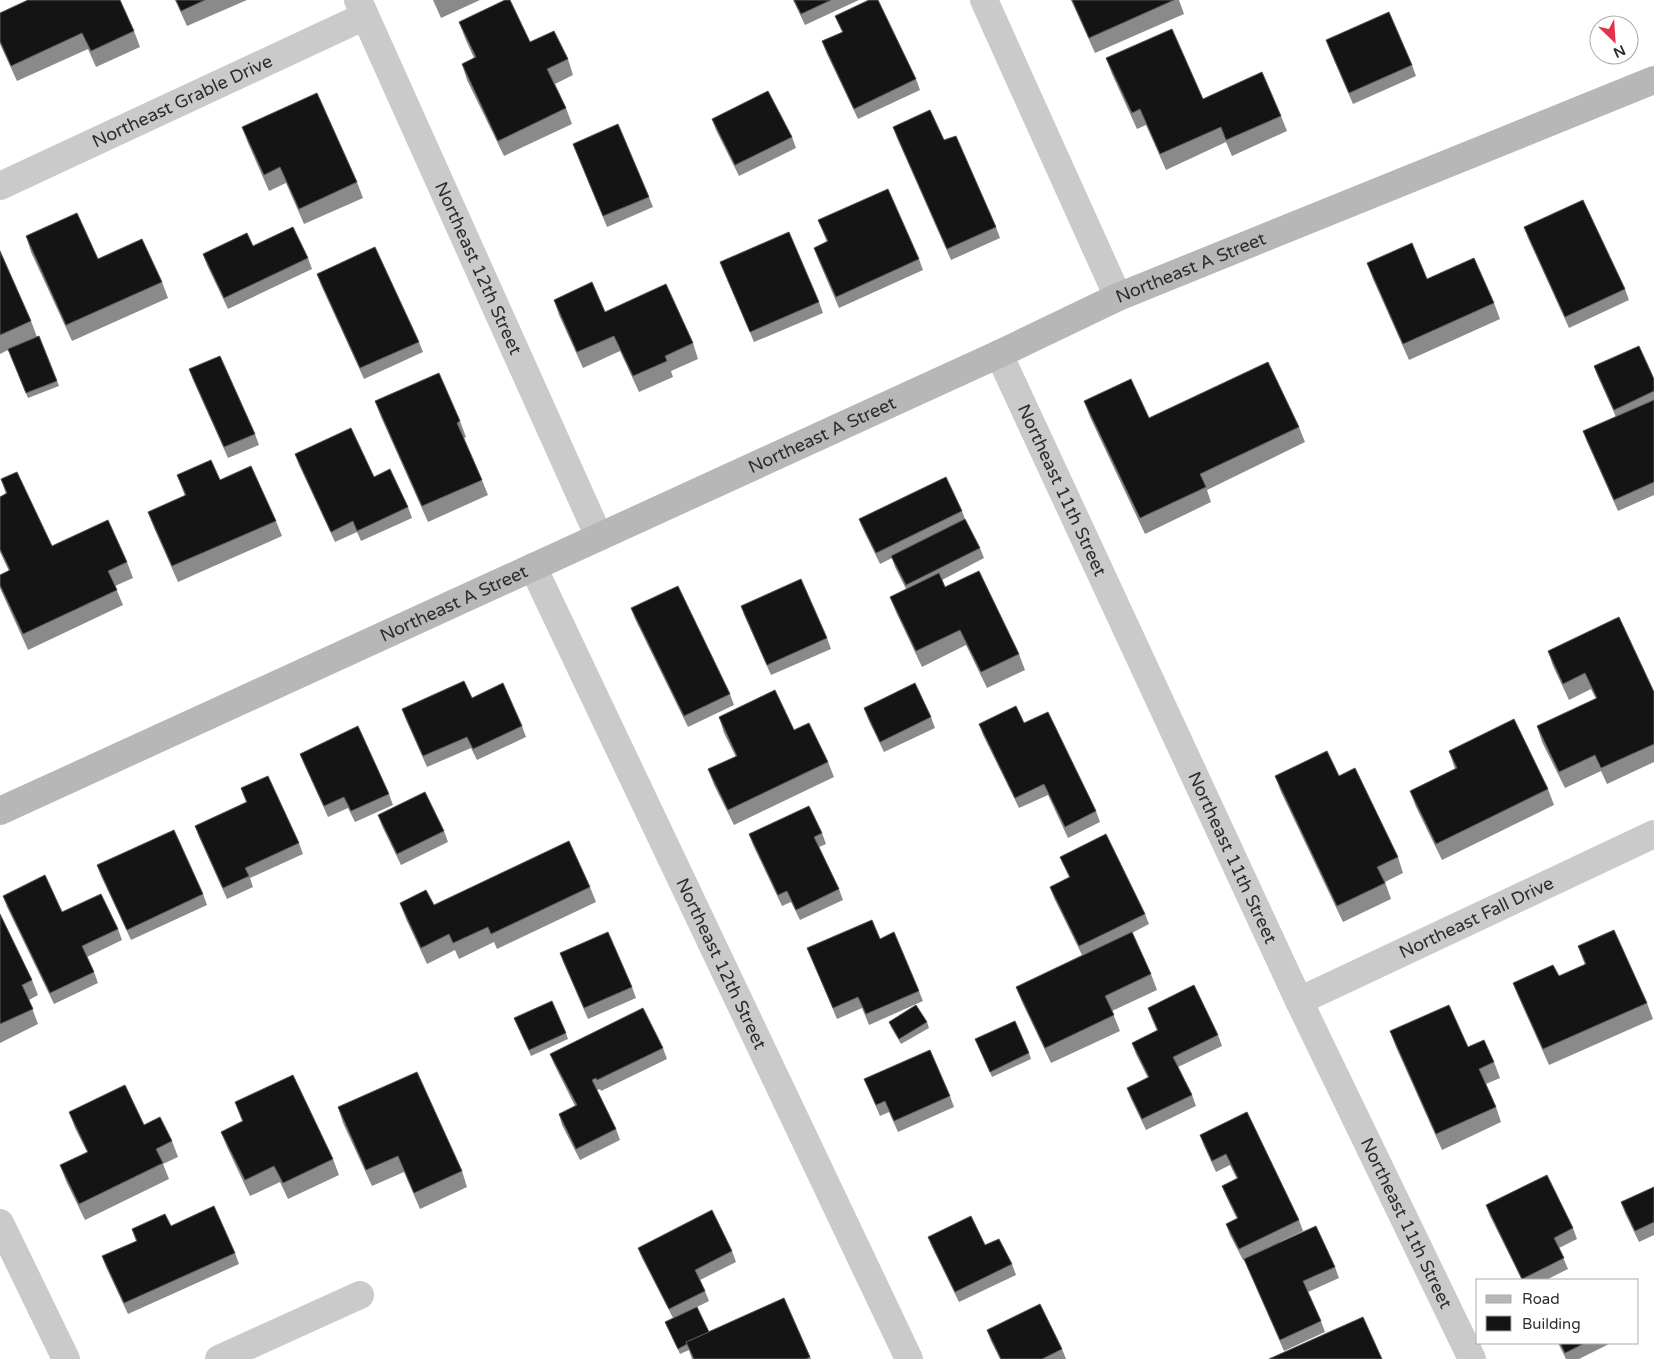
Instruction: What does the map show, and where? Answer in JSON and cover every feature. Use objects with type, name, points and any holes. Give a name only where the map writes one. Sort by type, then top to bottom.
[{"type":"street","points":[[984,0],[1118,297]]},
{"type":"street","name":"Northeast Grable Drive","points":[[0,186],[361,8]]},
{"type":"street","name":"Northeast 12th Street","points":[[361,8],[599,536]]},
{"type":"street","name":"Northeast A Street","points":[[0,811],[999,354],[1118,297],[1654,80]]},
{"type":"street","name":"Northeast 11th Street","points":[[999,354],[1299,1001],[1472,1359]]},
{"type":"street","name":"Northeast 12th Street","points":[[533,567],[909,1359]]},
{"type":"street","name":"Northeast Fall Drive","points":[[1299,1001],[1654,834]]},
{"type":"street","points":[[0,1223],[66,1359]]},
{"type":"street","points":[[219,1359],[360,1295]]},
{"type":"building","points":[[28,0],[120,0],[134,31],[91,51],[82,33],[11,66],[0,41],[0,13]]},
{"type":"building","points":[[176,0],[205,0],[181,11]]},
{"type":"building","points":[[505,0],[510,0],[530,42],[554,31],[568,59],[547,69],[566,108],[498,141],[462,64],[476,57],[459,22]]},
{"type":"building","points":[[794,0],[831,0],[801,14]]},
{"type":"building","points":[[869,0],[878,0],[916,79],[854,109],[822,41],[843,32],[835,16]]},
{"type":"building","points":[[1072,0],[1174,0],[1089,38]]},
{"type":"building","points":[[1389,12],[1412,65],[1349,93],[1326,40]]},
{"type":"building","points":[[1172,29],[1203,99],[1262,72],[1281,116],[1226,140],[1221,127],[1160,154],[1140,109],[1132,113],[1106,58]]},
{"type":"building","points":[[768,91],[792,137],[735,165],[712,119]]},
{"type":"building","points":[[317,93],[357,182],[299,209],[280,167],[264,175],[242,127]]},
{"type":"building","points":[[930,110],[944,140],[956,136],[996,227],[947,249],[893,127]]},
{"type":"building","points":[[618,124],[649,197],[603,216],[573,144]]},
{"type":"building","points":[[888,189],[919,259],[836,297],[814,248],[828,241],[818,220]]},
{"type":"building","points":[[1583,200],[1625,289],[1565,317],[1524,227]]},
{"type":"building","points":[[77,213],[98,259],[142,239],[162,282],[66,325],[26,236]]},
{"type":"building","points":[[293,227],[308,258],[224,298],[203,254],[247,233],[253,246]]},
{"type":"building","points":[[789,232],[819,302],[750,332],[720,262]]},
{"type":"building","points":[[1412,243],[1427,279],[1474,258],[1494,303],[1403,344],[1367,263]]},
{"type":"building","points":[[375,247],[419,342],[360,368],[317,274]]},
{"type":"building","points":[[0,251],[31,321],[0,335]]},
{"type":"building","points":[[592,282],[605,312],[666,284],[693,343],[665,356],[667,361],[633,376],[614,336],[577,352],[554,300]]},
{"type":"building","points":[[39,336],[57,381],[26,393],[8,349]]},
{"type":"building","points":[[1639,346],[1654,379],[1654,391],[1614,410],[1594,366]]},
{"type":"building","points":[[220,356],[255,434],[224,447],[189,369]]},
{"type":"building","points":[[1268,362],[1299,427],[1200,474],[1206,487],[1140,518],[1084,401],[1131,379],[1149,418]]},
{"type":"building","points":[[439,373],[460,421],[457,423],[482,480],[422,506],[375,401]]},
{"type":"building","points":[[1654,400],[1654,482],[1614,500],[1583,431]]},
{"type":"building","points":[[351,428],[374,477],[390,469],[408,507],[357,531],[353,521],[331,532],[295,454]]},
{"type":"building","points":[[211,460],[220,480],[251,466],[276,521],[172,566],[148,512],[186,495],[177,475]]},
{"type":"building","points":[[17,472],[52,546],[108,520],[127,562],[108,571],[117,590],[23,634],[0,585],[0,575],[10,570],[0,549],[0,497],[7,493],[1,479]]},
{"type":"building","points":[[946,477],[962,511],[876,553],[859,519]]},
{"type":"building","points":[[965,519],[980,548],[906,585],[891,556]]},
{"type":"building","points":[[979,571],[1019,654],[981,672],[960,630],[916,651],[890,597],[939,573],[945,587]]},
{"type":"building","points":[[801,579],[827,638],[767,665],[741,606]]},
{"type":"building","points":[[678,586],[730,694],[684,716],[631,608]]},
{"type":"building","points":[[1619,617],[1654,692],[1654,744],[1601,768],[1595,755],[1559,772],[1537,726],[1597,698],[1585,673],[1563,684],[1548,651]]},
{"type":"building","points":[[464,681],[472,698],[503,683],[522,726],[473,749],[467,737],[423,756],[402,709]]},
{"type":"building","points":[[915,683],[931,717],[880,742],[864,708]]},
{"type":"building","points":[[775,690],[794,730],[809,723],[828,762],[728,810],[708,769],[737,756],[719,717]]},
{"type":"building","points":[[1016,706],[1024,723],[1048,712],[1096,811],[1065,827],[1044,784],[1015,798],[979,724]]},
{"type":"building","points":[[1514,719],[1548,789],[1436,844],[1410,791],[1457,768],[1449,751]]},
{"type":"building","points":[[358,726],[389,794],[351,811],[344,797],[324,806],[300,754]]},
{"type":"building","points":[[1327,751],[1339,776],[1355,768],[1398,857],[1377,867],[1385,883],[1337,906],[1275,776]]},
{"type":"building","points":[[268,776],[299,843],[245,868],[249,876],[223,888],[195,826],[247,802],[241,788]]},
{"type":"building","points":[[425,792],[444,831],[397,854],[378,815]]},
{"type":"building","points":[[809,806],[822,833],[814,837],[839,889],[796,910],[787,891],[778,895],[749,834]]},
{"type":"building","points":[[174,830],[203,894],[127,930],[97,865]]},
{"type":"building","points":[[1106,834],[1145,914],[1079,946],[1050,887],[1070,877],[1060,857]]},
{"type":"building","points":[[569,841],[590,887],[491,934],[488,927],[453,943],[449,934],[421,948],[400,903],[426,890],[434,905]]},
{"type":"building","points":[[45,875],[62,912],[101,894],[118,929],[82,946],[94,972],[50,993],[3,896]]},
{"type":"building","points":[[0,914],[32,980],[22,985],[33,1009],[0,1024]]},
{"type":"building","points":[[872,920],[880,939],[894,932],[919,991],[866,1014],[858,997],[833,1008],[807,948]]},
{"type":"building","points":[[1614,930],[1647,1003],[1543,1049],[1513,983],[1553,965],[1559,976],[1586,964],[1578,946]]},
{"type":"building","points":[[608,932],[632,987],[584,1008],[560,953]]},
{"type":"building","points":[[1132,932],[1151,974],[1105,996],[1114,1015],[1045,1048],[1016,987]]},
{"type":"building","points":[[1194,985],[1218,1035],[1173,1057],[1192,1095],[1142,1119],[1127,1088],[1149,1077],[1132,1043],[1158,1030],[1148,1008]]},
{"type":"building","points":[[552,1001],[566,1033],[529,1050],[514,1018]]},
{"type":"building","points":[[916,1005],[927,1022],[899,1039],[889,1022]]},
{"type":"building","points":[[1449,1005],[1468,1047],[1484,1040],[1494,1062],[1479,1069],[1496,1107],[1436,1134],[1390,1031]]},
{"type":"building","points":[[643,1008],[663,1048],[597,1080],[596,1078],[592,1080],[616,1129],[576,1149],[559,1114],[577,1105],[550,1054]]},
{"type":"building","points":[[1015,1021],[1029,1053],[990,1072],[975,1039]]},
{"type":"building","points":[[930,1050],[950,1096],[894,1121],[885,1101],[876,1105],[864,1079]]},
{"type":"building","points":[[417,1072],[462,1171],[414,1193],[398,1156],[366,1170],[338,1107]]},
{"type":"building","points":[[293,1075],[333,1159],[283,1183],[274,1166],[245,1180],[221,1132],[243,1121],[235,1102]]},
{"type":"building","points":[[125,1085],[144,1125],[160,1117],[172,1141],[156,1149],[163,1163],[79,1204],[60,1165],[88,1152],[69,1112]]},
{"type":"building","points":[[1247,1112],[1299,1220],[1239,1249],[1226,1224],[1238,1218],[1222,1186],[1238,1178],[1226,1154],[1212,1161],[1200,1135]]},
{"type":"building","points":[[1547,1175],[1573,1228],[1554,1238],[1564,1258],[1522,1279],[1486,1205]]},
{"type":"building","points":[[1654,1187],[1654,1222],[1635,1231],[1621,1202]]},
{"type":"building","points":[[214,1206],[235,1253],[124,1303],[102,1256],[137,1241],[132,1229],[165,1214],[171,1226]]},
{"type":"building","points":[[712,1210],[732,1251],[695,1270],[705,1291],[669,1309],[638,1248]]},
{"type":"building","points":[[971,1216],[985,1245],[999,1239],[1012,1264],[955,1292],[928,1237]]},
{"type":"building","points":[[1316,1226],[1335,1267],[1303,1281],[1321,1321],[1280,1340],[1244,1259]]},
{"type":"building","points":[[784,1298],[810,1357],[806,1359],[694,1359],[686,1342]]},
{"type":"building","points":[[1040,1304],[1062,1349],[1042,1359],[1001,1359],[987,1330]]},
{"type":"building","points":[[697,1307],[709,1332],[686,1342],[687,1344],[678,1349],[665,1322]]},
{"type":"building","points":[[1363,1317],[1382,1359],[1269,1359]]},
{"type":"building","points":[[1560,1344],[1583,1344],[1565,1353]]}]
